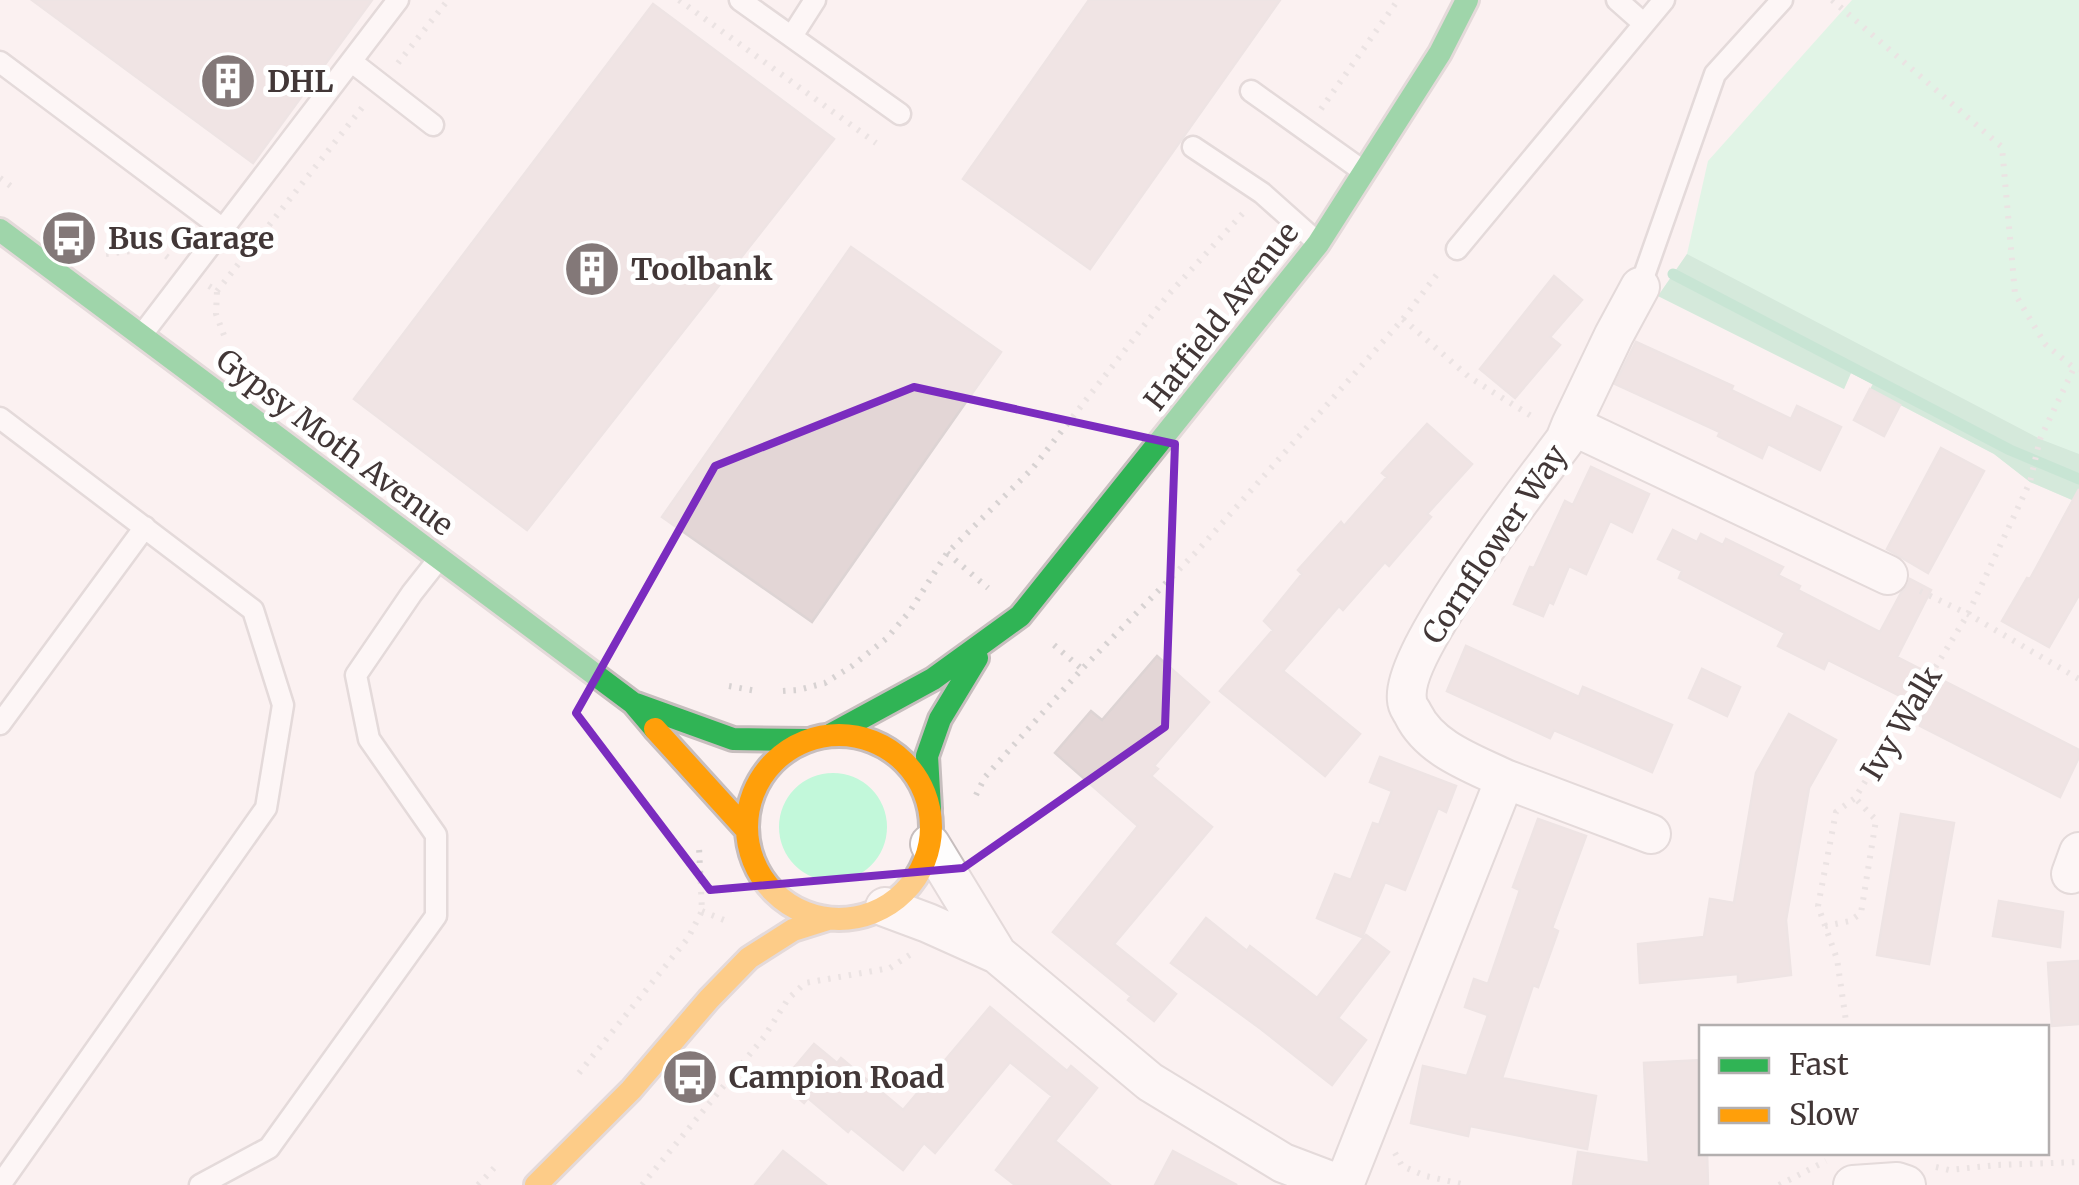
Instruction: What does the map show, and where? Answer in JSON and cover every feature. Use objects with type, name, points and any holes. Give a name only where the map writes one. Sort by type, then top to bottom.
[{"type":"street","name":"Hatfield Avenue","points":[[832,734],[900,699],[987,643],[1020,616],[1318,244],[1440,53],[1467,0]]},
{"type":"street","name":"Gypsy Moth Avenue","points":[[0,230],[633,704],[744,827]]},
{"type":"street","points":[[1568,432],[1640,288]]},
{"type":"street","name":"Cornflower Way","points":[[1651,834],[1505,779],[1459,757],[1422,732],[1406,700],[1413,665],[1460,583],[1568,432],[1888,574]]},
{"type":"street","name":"Hatfield Avenue","points":[[930,827],[927,756],[940,719],[987,643]]},
{"type":"street","name":"Gypsy Moth Avenue","points":[[633,704],[733,739],[806,740]]},
{"type":"street","points":[[828,919],[788,904],[766,885],[753,862],[744,827],[761,776],[777,757],[806,740],[832,734],[860,736],[894,752],[916,775],[930,827],[997,954]]},
{"type":"street","points":[[885,908],[997,954],[1150,1082],[1282,1163],[1343,1185],[1505,779]]},
{"type":"street","points":[[536,1185],[631,1090],[708,998],[749,958],[793,930],[885,908],[903,894],[921,871],[930,827]]},
{"type":"street","points":[[750,893],[753,862]]},
{"type":"street","points":[[708,998],[738,938]]},
{"type":"street","points":[[1853,1185],[1906,1185]]},
{"type":"lane","points":[[143,334],[398,0]]},
{"type":"lane","points":[[740,0],[900,114]]},
{"type":"lane","points":[[792,36],[815,0]]},
{"type":"lane","points":[[1616,0],[1643,23]]},
{"type":"lane","points":[[1457,248],[1664,0]]},
{"type":"lane","points":[[1640,288],[1715,74],[1782,0]]},
{"type":"lane","points":[[0,62],[223,229]]},
{"type":"lane","points":[[352,62],[433,125]]},
{"type":"lane","points":[[1251,91],[1364,172]]},
{"type":"lane","points":[[1193,147],[1262,192],[1318,244]]},
{"type":"lane","points":[[0,418],[253,610],[283,705],[266,808],[0,1184]]},
{"type":"lane","points":[[0,724],[145,528]]},
{"type":"lane","points":[[200,1185],[269,1148],[436,916],[436,835],[369,739],[356,676],[439,558]]},
{"type":"path","points":[[227,344],[216,314],[217,291],[448,0]]},
{"type":"path","points":[[679,0],[876,143]]},
{"type":"path","points":[[1306,130],[1398,0]]},
{"type":"path","points":[[1832,0],[2002,147],[2015,294],[2045,344],[2077,369]]},
{"type":"path","points":[[0,178],[15,189]]},
{"type":"path","points":[[712,682],[748,690],[798,690],[825,683],[887,638],[910,611],[947,553],[1032,468],[1168,295],[1262,192]]},
{"type":"path","points":[[104,255],[156,248],[217,291]]},
{"type":"path","points":[[969,810],[985,777],[1082,669],[1200,548],[1403,319],[1457,248]]},
{"type":"path","points":[[1403,319],[1470,377],[1568,432]]},
{"type":"path","name":"Ivy Walk","points":[[1847,1025],[1837,959],[1818,906],[1836,812],[1856,798],[1968,614],[2030,482],[2040,439],[2077,369]]},
{"type":"path","points":[[1888,574],[1968,614],[2079,679]]},
{"type":"path","points":[[1825,926],[1850,921],[1860,913],[1876,820],[1856,798]]},
{"type":"path","points":[[573,1080],[688,938],[702,911],[699,835]]},
{"type":"path","points":[[642,1185],[764,1037],[788,998],[805,983],[890,968],[921,948],[928,923]]},
{"type":"path","points":[[1370,1124],[1392,1132],[1395,1153],[1402,1166],[1466,1185]]},
{"type":"path","points":[[478,1185],[503,1158]]},
{"type":"highlighted area","points":[[914,387],[1175,444],[1165,727],[963,868],[710,890],[576,713],[715,466]]},
{"type":"green space","points":[[1852,0],[2079,0],[2079,503],[2030,482],[1994,454],[1870,389],[1873,384],[1851,373],[1844,389],[1658,296],[1687,254],[1708,161]]},
{"type":"green space","points":[[1687,254],[2040,439],[2079,454],[2079,503],[2030,482],[1994,454],[1870,389],[1873,384],[1851,373],[1844,389],[1658,296]]},
{"type":"green space","points":[[833,773],[854,777],[871,789],[883,806],[887,827],[883,848],[871,865],[854,877],[833,881],[812,877],[795,865],[783,848],[779,827],[783,806],[795,789],[812,777]]},
{"type":"building","name":"DHL","points":[[32,0],[372,0],[253,163]]},
{"type":"building","points":[[1089,0],[1280,0],[1090,269],[963,179]]},
{"type":"building","name":"Toolbank","points":[[653,4],[834,139],[527,530],[354,399]]},
{"type":"building","points":[[851,247],[1001,352],[812,622],[662,517]]},
{"type":"building","points":[[1554,276],[1582,300],[1550,337],[1560,345],[1515,398],[1480,369]]},
{"type":"building","points":[[1636,342],[1733,386],[1731,390],[1791,419],[1797,406],[1841,427],[1820,470],[1768,444],[1762,458],[1718,436],[1720,432],[1615,384]]},
{"type":"building","points":[[1870,389],[1900,405],[1884,436],[1854,420]]},
{"type":"building","points":[[1427,424],[1472,464],[1427,514],[1431,517],[1389,566],[1385,562],[1343,610],[1339,606],[1283,671],[1360,734],[1325,776],[1220,691],[1273,630],[1264,621],[1302,574],[1298,570],[1341,522],[1344,526],[1387,477],[1382,473]]},
{"type":"building","points":[[1941,448],[1984,471],[1928,573],[1887,549]]},
{"type":"building","points":[[1591,467],[1649,494],[1632,532],[1610,521],[1586,574],[1569,566],[1553,604],[1549,602],[1543,616],[1514,604],[1565,501],[1573,505]]},
{"type":"building","points":[[2079,489],[2079,595],[2049,647],[2002,621],[2027,578],[2030,579]]},
{"type":"building","points":[[1673,530],[1697,542],[1701,534],[1723,545],[1726,539],[1783,567],[1778,575],[1800,586],[1798,590],[1880,632],[1910,579],[1931,590],[1897,657],[2079,750],[2060,797],[1920,726],[1926,709],[1828,660],[1824,669],[1778,646],[1785,633],[1679,578],[1682,571],[1658,559]]},
{"type":"building","points":[[1466,646],[1579,697],[1583,687],[1672,725],[1652,772],[1554,730],[1550,738],[1447,691]]},
{"type":"building","points":[[1157,656],[1209,702],[1154,766],[1158,769],[1151,776],[1212,827],[1114,944],[1176,994],[1154,1021],[1128,1000],[1131,996],[1053,932],[1138,826],[1055,753],[1091,711],[1102,720]]},
{"type":"building","points":[[1702,669],[1740,687],[1727,716],[1689,698]]},
{"type":"building","points":[[1789,714],[1836,740],[1809,788],[1786,920],[1791,975],[1738,982],[1738,974],[1640,983],[1638,944],[1704,937],[1710,899],[1734,903],[1756,773]]},
{"type":"building","points":[[1380,757],[1456,786],[1446,812],[1438,808],[1405,890],[1385,882],[1362,937],[1317,918],[1335,874],[1351,880],[1373,823],[1379,825],[1392,791],[1370,782]]},
{"type":"building","points":[[1901,814],[1954,823],[1929,964],[1877,955]]},
{"type":"building","points":[[1538,819],[1586,836],[1552,928],[1558,931],[1538,987],[1533,985],[1502,1078],[1596,1096],[1587,1149],[1470,1126],[1468,1136],[1411,1123],[1423,1066],[1467,1076],[1488,1015],[1465,1007],[1474,979],[1488,984],[1520,890],[1513,887]]},
{"type":"building","points":[[1999,901],[2063,912],[2060,947],[1993,936]]},
{"type":"building","points":[[1206,918],[1247,951],[1250,946],[1317,998],[1366,935],[1389,952],[1338,1018],[1366,1040],[1332,1085],[1171,963]]},
{"type":"building","points":[[2079,961],[2079,1024],[2052,1026],[2048,963]]},
{"type":"building","points":[[990,1007],[1067,1071],[1071,1066],[1097,1088],[1055,1141],[1110,1185],[1015,1185],[996,1170],[1052,1096],[1010,1062],[935,1153],[924,1143],[903,1170],[851,1128],[848,1132],[808,1098],[804,1103],[781,1083],[814,1044],[837,1063],[841,1058],[903,1110]]},
{"type":"building","points":[[1699,1060],[1699,1155],[1707,1155],[1708,1185],[1573,1185],[1578,1152],[1649,1163],[1644,1063]]},
{"type":"building","points":[[783,1151],[826,1185],[755,1185]]},
{"type":"building","points":[[1173,1151],[1237,1185],[1155,1185]]},
{"type":"waterway","points":[[1673,274],[2010,450],[2079,479]]},
{"type":"traffic: fast","points":[[832,734],[933,679],[1020,616],[1318,244],[1440,53],[1467,0]]},
{"type":"traffic: fast","points":[[0,230],[633,703],[655,729]]},
{"type":"traffic: fast","points":[[930,809],[927,756],[940,719],[977,658]]},
{"type":"traffic: fast","points":[[636,704],[733,739],[806,740]]},
{"type":"traffic: slow","points":[[655,729],[744,827]]},
{"type":"traffic: slow","points":[[839,735],[874,742],[904,762],[924,792],[931,827],[924,862],[904,892],[874,912],[839,919],[804,912],[774,892],[754,862],[747,827],[754,792],[774,762],[804,742],[839,735]]},
{"type":"traffic: slow","points":[[536,1185],[631,1090],[749,958],[793,930],[828,919]]},
{"type":"place","name":"DHL","points":[[228,81]]},
{"type":"place","name":"Bus Garage","points":[[69,238]]},
{"type":"place","name":"Toolbank","points":[[592,269]]},
{"type":"place","name":"Campion Road","points":[[690,1077]]}]
